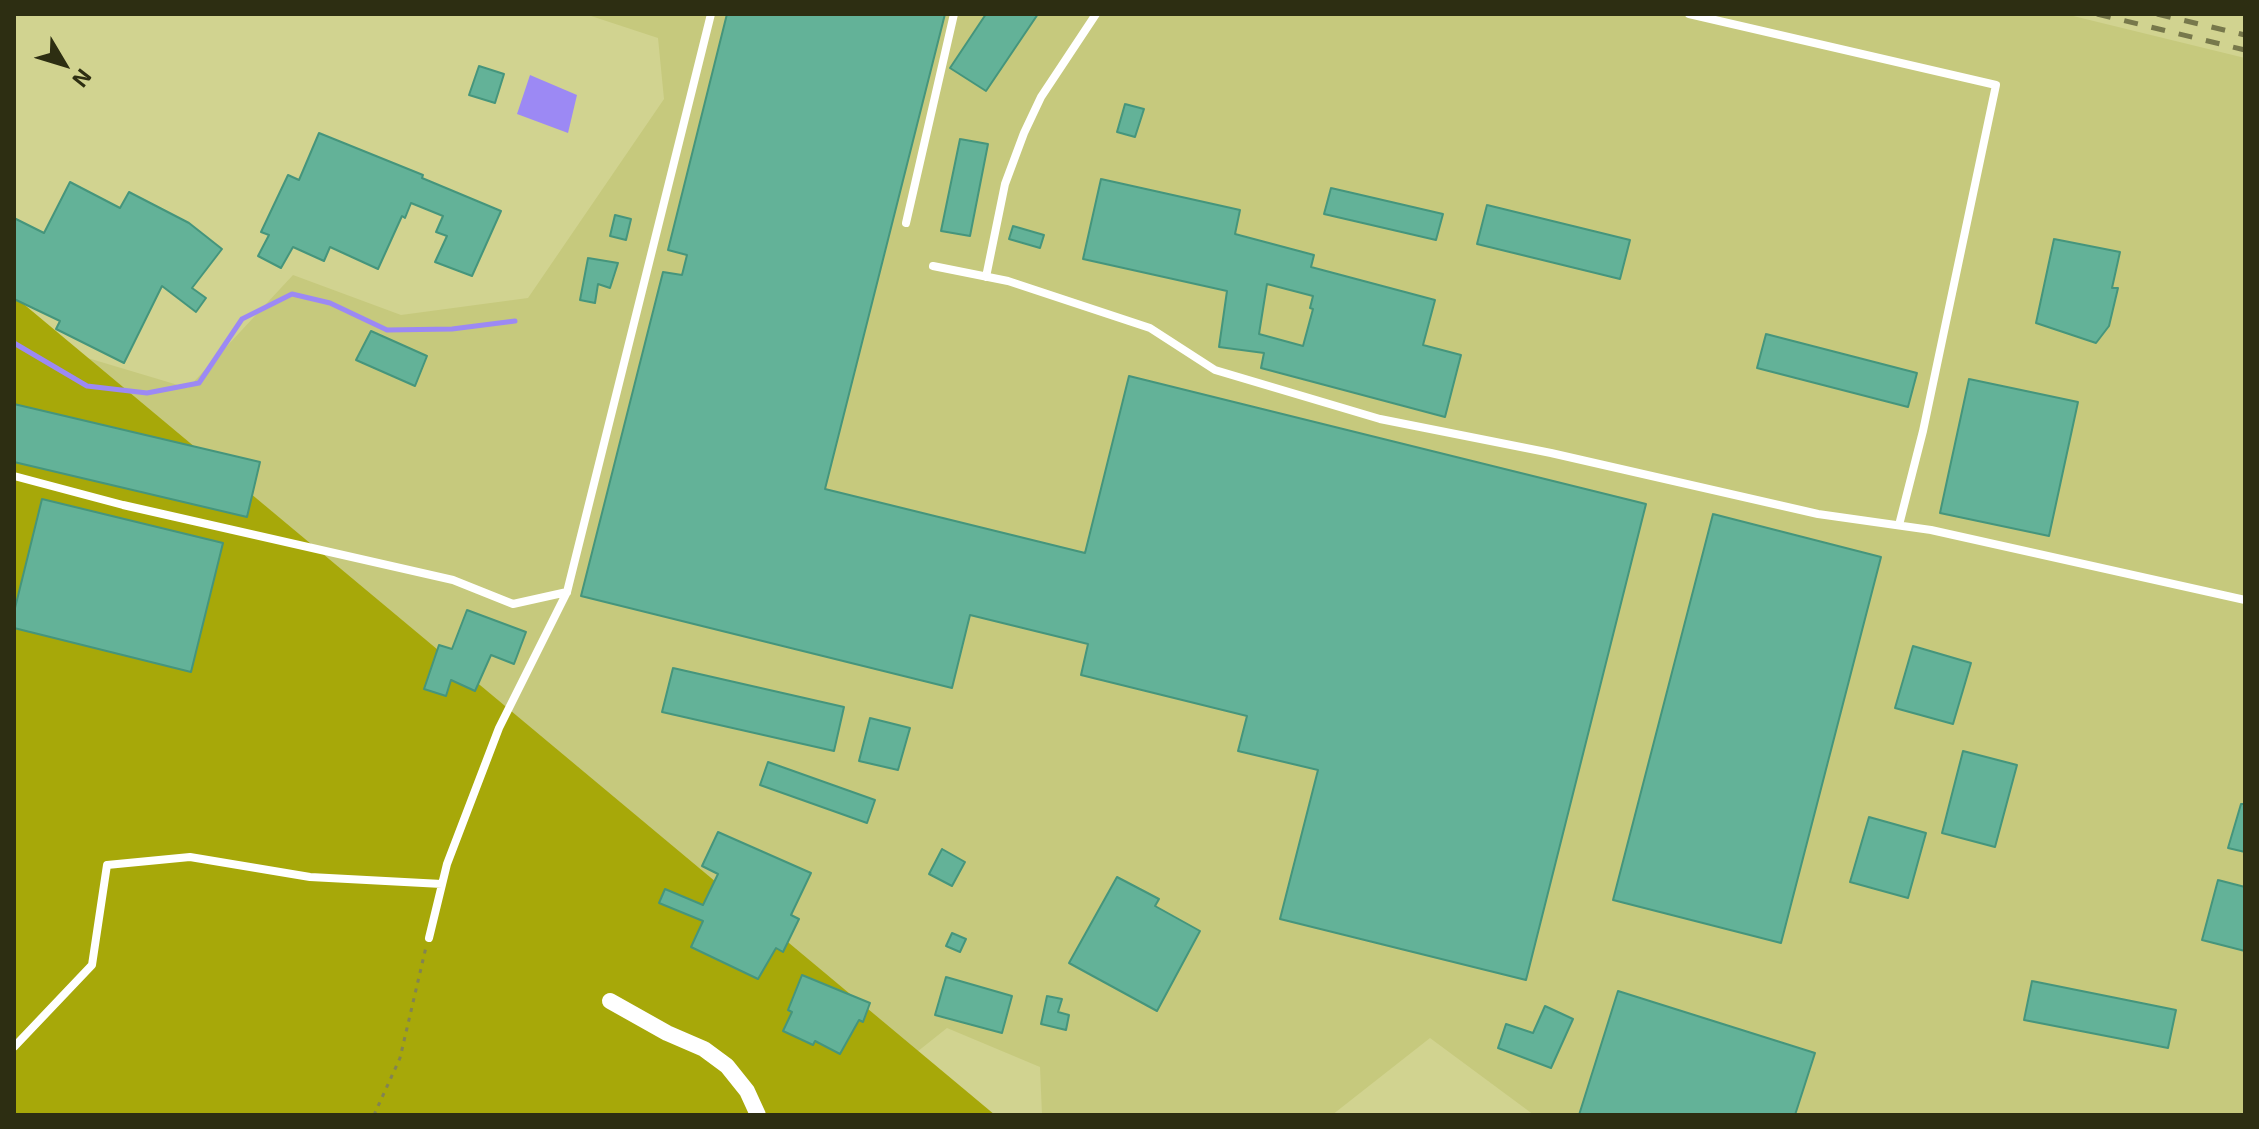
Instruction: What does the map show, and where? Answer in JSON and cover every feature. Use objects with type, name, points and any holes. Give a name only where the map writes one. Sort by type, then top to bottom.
[{"type":"street","points":[[610,1001],[667,1033],[704,1049],[727,1066],[747,1091],[758,1115]]},
{"type":"lane","points":[[429,938],[447,864],[499,728],[567,592],[711,14]]},
{"type":"lane","points":[[906,223],[954,14]]},
{"type":"lane","points":[[986,277],[1005,184],[1024,133],[1041,97],[1096,14]]},
{"type":"lane","points":[[1689,14],[1996,85],[1923,431],[1899,525]]},
{"type":"lane","points":[[933,266],[986,277],[1150,328],[1215,370],[1380,419],[1551,453],[1818,514],[1967,538],[2245,600]]},
{"type":"lane","points":[[14,476],[123,505],[453,580],[513,604],[567,592]]},
{"type":"lane","points":[[14,1047],[92,965],[107,865],[190,857],[310,877],[442,884]]},
{"type":"path","points":[[374,1115],[400,1058],[429,938]]},
{"type":"shaded area","points":[[585,14],[2065,14],[2245,58],[2245,1115],[1534,1115],[1430,1038],[1332,1115],[1042,1115],[1040,1067],[947,1028],[838,1115],[14,336],[188,388],[293,275],[401,315],[528,298],[664,99],[658,38]]},
{"type":"shaded area","points":[[530,75],[577,95],[568,133],[517,114]]},
{"type":"shaded area","points":[[14,296],[995,1115],[14,1115]]},
{"type":"building","points":[[727,14],[945,14],[825,489],[1085,553],[1129,376],[1646,504],[1526,980],[1280,919],[1318,770],[1238,751],[1247,716],[1081,675],[1088,644],[970,615],[952,688],[581,596],[663,272],[682,275],[687,255],[668,250]]},
{"type":"building","points":[[986,14],[1038,14],[986,91],[950,68]]},
{"type":"building","points":[[479,66],[504,74],[495,103],[469,95]]},
{"type":"building","points":[[1125,104],[1144,109],[1135,137],[1117,132]]},
{"type":"building","points":[[319,133],[501,211],[472,276],[435,262],[447,236],[436,232],[443,216],[411,203],[378,269],[330,247],[324,261],[293,247],[281,268],[258,256],[269,235],[261,232],[288,175],[299,180]]},
{"type":"building","points":[[960,139],[988,144],[970,236],[941,231]]},
{"type":"building","points":[[1101,179],[1240,210],[1235,234],[1314,255],[1311,267],[1435,300],[1423,345],[1461,355],[1445,417],[1261,368],[1264,353],[1219,347],[1227,291],[1083,259]],"holes":[[[1267,284],[1313,296],[1310,308],[1313,309],[1303,346],[1259,334]]]},
{"type":"building","points":[[70,182],[120,208],[129,192],[189,223],[222,249],[192,288],[206,298],[196,312],[162,286],[124,363],[56,329],[60,321],[14,299],[14,218],[44,233]]},
{"type":"building","points":[[1331,188],[1443,214],[1436,240],[1324,214]]},
{"type":"building","points":[[1487,205],[1630,240],[1620,279],[1477,244]]},
{"type":"building","points":[[615,215],[631,219],[626,240],[610,236]]},
{"type":"building","points":[[1013,226],[1044,235],[1040,248],[1009,239]]},
{"type":"building","points":[[2054,239],[2120,252],[2112,288],[2118,288],[2109,326],[2096,343],[2036,323]]},
{"type":"building","points":[[588,258],[618,263],[610,288],[598,284],[595,303],[580,300]]},
{"type":"building","points":[[371,331],[427,356],[415,386],[356,360]]},
{"type":"building","points":[[1766,334],[1917,373],[1908,407],[1757,368]]},
{"type":"building","points":[[1969,379],[2078,402],[2049,536],[1940,513]]},
{"type":"building","points":[[14,404],[260,462],[247,517],[14,462]]},
{"type":"building","points":[[42,499],[223,543],[191,672],[14,628],[14,612]]},
{"type":"building","points":[[1713,514],[1881,557],[1781,943],[1613,900]]},
{"type":"building","points":[[467,610],[526,632],[514,664],[491,655],[475,691],[451,680],[446,696],[424,689],[439,645],[452,649]]},
{"type":"building","points":[[1913,646],[1971,663],[1953,724],[1895,708]]},
{"type":"building","points":[[673,668],[844,707],[834,751],[662,712]]},
{"type":"building","points":[[870,718],[910,728],[898,770],[859,761]]},
{"type":"building","points":[[1963,751],[2017,765],[1995,847],[1942,833]]},
{"type":"building","points":[[768,762],[875,800],[867,823],[760,785]]},
{"type":"building","points":[[2241,804],[2245,804],[2245,852],[2228,848]]},
{"type":"building","points":[[1869,817],[1926,833],[1908,898],[1850,882]]},
{"type":"building","points":[[718,832],[811,873],[791,915],[799,919],[783,952],[776,948],[758,979],[691,947],[703,921],[659,903],[665,889],[703,905],[718,874],[702,866]]},
{"type":"building","points":[[942,849],[965,862],[952,886],[929,874]]},
{"type":"building","points":[[1117,877],[1159,899],[1155,906],[1200,931],[1157,1011],[1069,963]]},
{"type":"building","points":[[2218,880],[2245,887],[2245,951],[2202,940]]},
{"type":"building","points":[[952,933],[966,939],[960,952],[946,946]]},
{"type":"building","points":[[802,975],[870,1003],[863,1022],[859,1020],[840,1054],[815,1041],[813,1045],[783,1031],[792,1012],[788,1010]]},
{"type":"building","points":[[946,977],[1012,996],[1002,1033],[935,1015]]},
{"type":"building","points":[[2032,981],[2176,1010],[2168,1048],[2024,1020]]},
{"type":"building","points":[[1618,991],[1815,1053],[1795,1115],[1579,1115]]},
{"type":"building","points":[[1047,996],[1062,999],[1058,1012],[1069,1015],[1066,1030],[1041,1024]]},
{"type":"building","points":[[1545,1006],[1573,1019],[1551,1068],[1498,1048],[1506,1024],[1533,1033]]},
{"type":"waterway","points":[[14,343],[87,386],[147,393],[199,383],[242,319],[292,294],[330,303],[387,330],[452,329],[515,321]]},
{"type":"railway","points":[[2097,14],[2245,50]]},
{"type":"railway","points":[[2157,14],[2245,35]]}]
